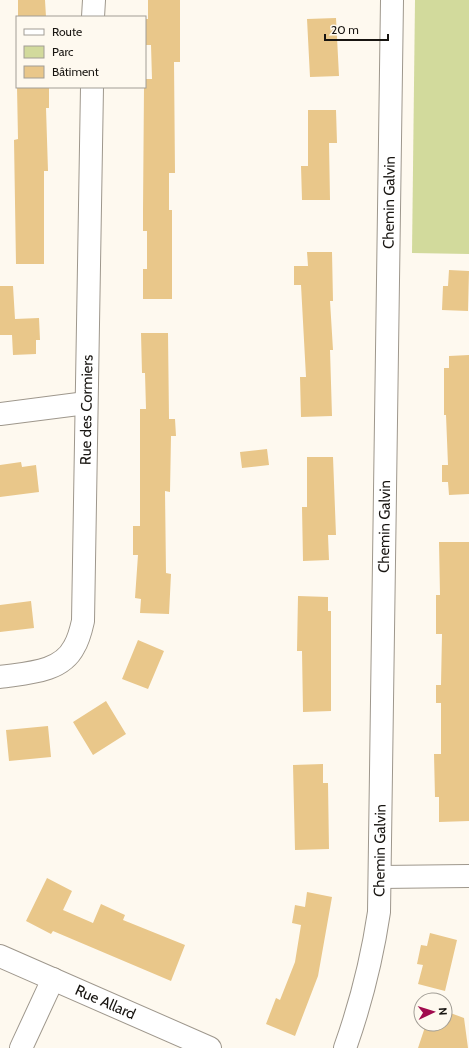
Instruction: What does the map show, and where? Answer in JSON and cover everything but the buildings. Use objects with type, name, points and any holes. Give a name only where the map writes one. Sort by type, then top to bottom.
[{"type":"street","points":[[93,16],[94,0]]},
{"type":"street","name":"Chemin Galvin","points":[[345,1048],[362,996],[373,953],[379,912],[392,0]]},
{"type":"street","name":"Rue des Cormiers","points":[[0,677],[34,672],[53,667],[74,649],[83,621],[92,88]]},
{"type":"street","points":[[0,414],[86,404]]},
{"type":"street","points":[[380,877],[469,876]]},
{"type":"street","name":"Rue Allard","points":[[0,956],[210,1048]]},
{"type":"street","points":[[21,1048],[53,979]]},
{"type":"green space","points":[[415,0],[469,0],[469,254],[412,253]]}]
